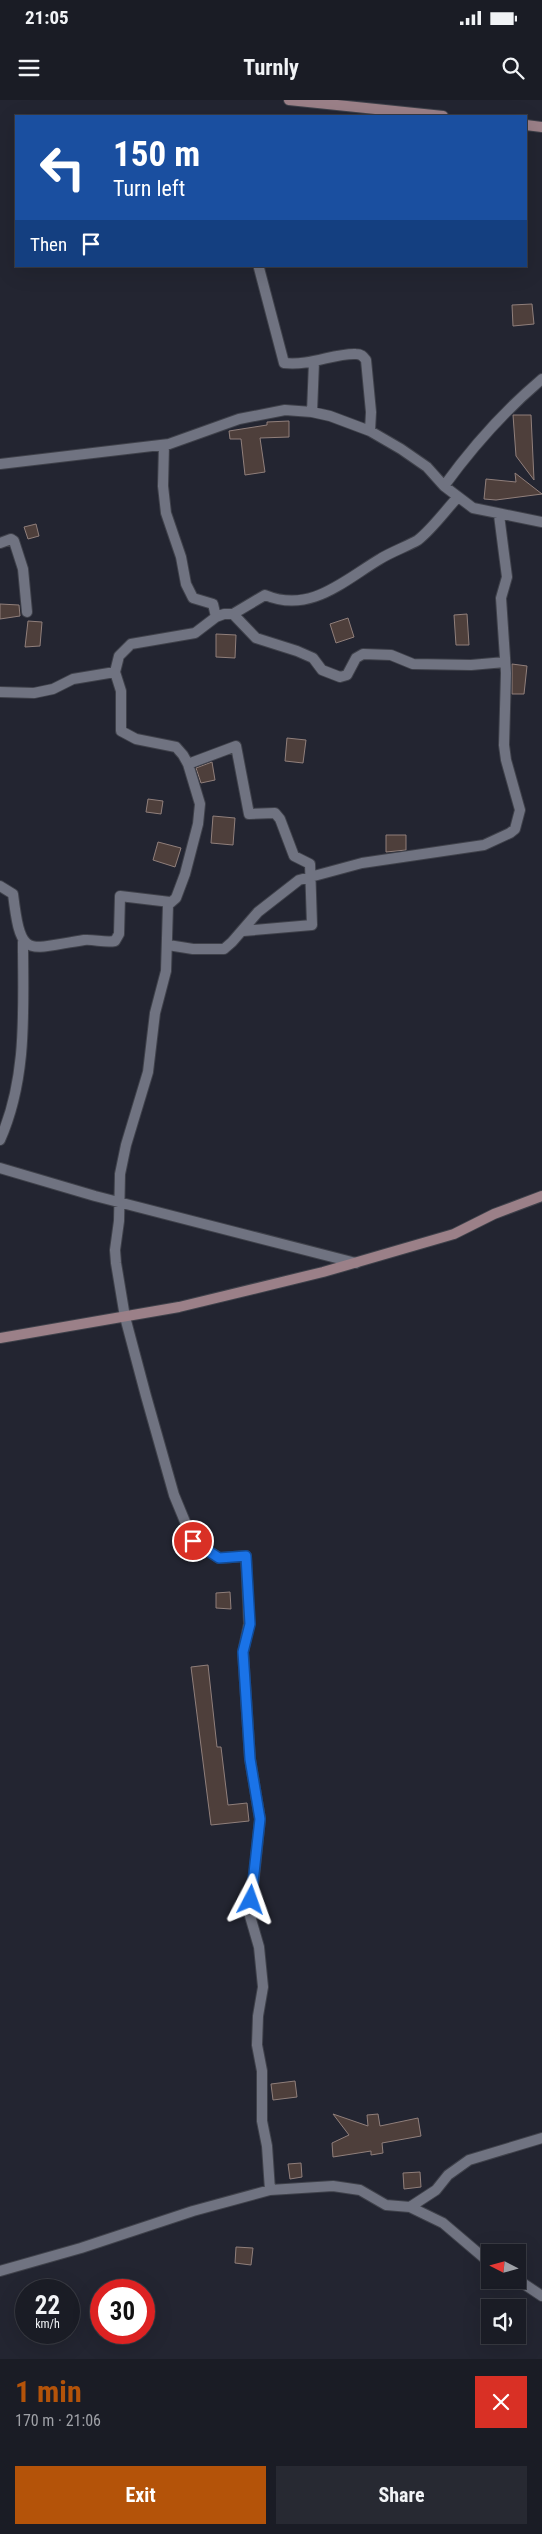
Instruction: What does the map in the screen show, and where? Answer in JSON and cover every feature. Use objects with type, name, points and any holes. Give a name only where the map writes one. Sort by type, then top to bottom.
[{"type":"street","points":[[289,100],[433,115]]},
{"type":"street","points":[[527,125],[542,127]]},
{"type":"street","points":[[259,268],[283,361],[314,362],[353,354],[362,356],[366,360],[371,412],[370,431]]},
{"type":"street","points":[[312,412],[314,362]]},
{"type":"street","points":[[444,486],[470,450],[502,414],[542,379]]},
{"type":"street","points":[[0,464],[164,445],[214,430],[239,419],[285,410],[312,412],[330,416],[370,431],[427,467],[457,498],[473,508],[499,515],[542,522]]},
{"type":"street","points":[[164,445],[164,502],[186,584],[193,598],[213,604],[216,618]]},
{"type":"street","points":[[270,2190],[268,2146],[262,2121],[262,2071],[258,2045],[258,2016],[263,1987],[259,1947],[250,1916],[260,1819],[250,1759],[243,1652],[250,1624],[246,1556],[219,1558],[193,1541],[174,1495],[125,1317],[115,1250],[120,1174],[126,1145],[148,1072],[168,945],[166,918],[170,902],[177,896],[198,824],[200,804],[184,755],[176,748],[136,739],[120,731],[121,691],[115,672],[119,656],[131,644],[195,633],[216,618],[224,614],[233,614],[265,595],[281,602],[321,596],[338,587],[384,556],[417,540],[457,498]]},
{"type":"street","points":[[168,945],[224,949],[258,912],[279,893],[289,885],[311,875],[389,858],[484,846],[512,831],[520,810],[504,746],[506,662],[501,598],[507,576],[499,515]]},
{"type":"street","points":[[0,543],[11,539],[14,541],[23,569],[27,612]]},
{"type":"street","points":[[233,614],[256,638],[297,650],[313,658],[322,670],[340,677],[347,675],[356,658],[363,654],[391,655],[413,664],[471,665],[506,662]]},
{"type":"street","points":[[0,692],[34,693],[53,689],[73,679],[115,672]]},
{"type":"street","points":[[188,764],[236,746],[250,814],[275,813],[280,819],[294,856],[310,864],[312,925],[242,930]]},
{"type":"street","points":[[0,886],[13,894],[17,926],[23,942],[24,1044],[8,1122],[0,1140]]},
{"type":"street","points":[[23,942],[29,947],[46,948],[85,940],[115,941],[119,934],[120,896],[170,902]]},
{"type":"street","points":[[0,1168],[119,1202],[356,1263]]},
{"type":"street","points":[[0,1338],[179,1308],[356,1263],[454,1234],[494,1214],[542,1196]]},
{"type":"street","points":[[410,2208],[436,2190],[448,2175],[469,2160],[542,2138]]},
{"type":"street","points":[[0,2271],[81,2248],[192,2211],[270,2190],[310,2186],[349,2187],[360,2190],[386,2205],[410,2208],[443,2222],[481,2255]]},
{"type":"street","points":[[526,2285],[542,2296]]},
{"type":"building","points":[[532,304],[534,324],[513,326],[512,305]]},
{"type":"building","points":[[513,415],[531,415],[534,480],[516,456]]},
{"type":"building","points":[[289,421],[289,437],[260,438],[265,472],[245,475],[241,439],[230,439],[229,431],[267,425],[267,422]]},
{"type":"building","points":[[515,473],[542,494],[496,500],[484,499],[486,479],[516,482]]},
{"type":"building","points":[[36,524],[39,536],[28,539],[24,527]]},
{"type":"building","points":[[0,604],[19,605],[20,616],[0,619]]},
{"type":"building","points":[[467,614],[469,645],[456,645],[454,615]]},
{"type":"building","points":[[348,618],[354,637],[336,643],[330,624]]},
{"type":"building","points":[[28,621],[42,622],[40,646],[25,647]]},
{"type":"building","points":[[216,634],[236,635],[235,658],[216,657]]},
{"type":"building","points":[[512,664],[527,666],[524,694],[512,694]]},
{"type":"building","points":[[287,738],[306,740],[303,763],[285,761]]},
{"type":"building","points":[[212,762],[215,780],[201,783],[196,768]]},
{"type":"building","points":[[148,799],[163,801],[161,814],[146,812]]},
{"type":"building","points":[[213,816],[235,818],[233,845],[211,843]]},
{"type":"building","points":[[386,835],[406,835],[406,850],[386,852]]},
{"type":"building","points":[[158,842],[181,848],[175,867],[153,860]]},
{"type":"building","points":[[230,1592],[231,1609],[216,1608],[216,1593]]},
{"type":"building","points":[[208,1665],[217,1747],[221,1747],[228,1805],[247,1803],[249,1821],[211,1825],[191,1667]]},
{"type":"building","points":[[295,2081],[297,2097],[273,2100],[271,2084]]},
{"type":"building","points":[[333,2114],[368,2126],[367,2115],[378,2114],[380,2126],[418,2118],[421,2136],[382,2143],[383,2153],[371,2155],[371,2151],[333,2157],[332,2143],[349,2135]]},
{"type":"building","points":[[301,2163],[302,2177],[290,2179],[288,2164]]},
{"type":"building","points":[[420,2172],[421,2187],[404,2189],[403,2173]]},
{"type":"building","points":[[236,2247],[253,2248],[251,2265],[235,2263]]},
{"type":"route","points":[[193,1541],[219,1558],[246,1556],[250,1624],[243,1652],[250,1759],[260,1819],[251,1900]]}]
